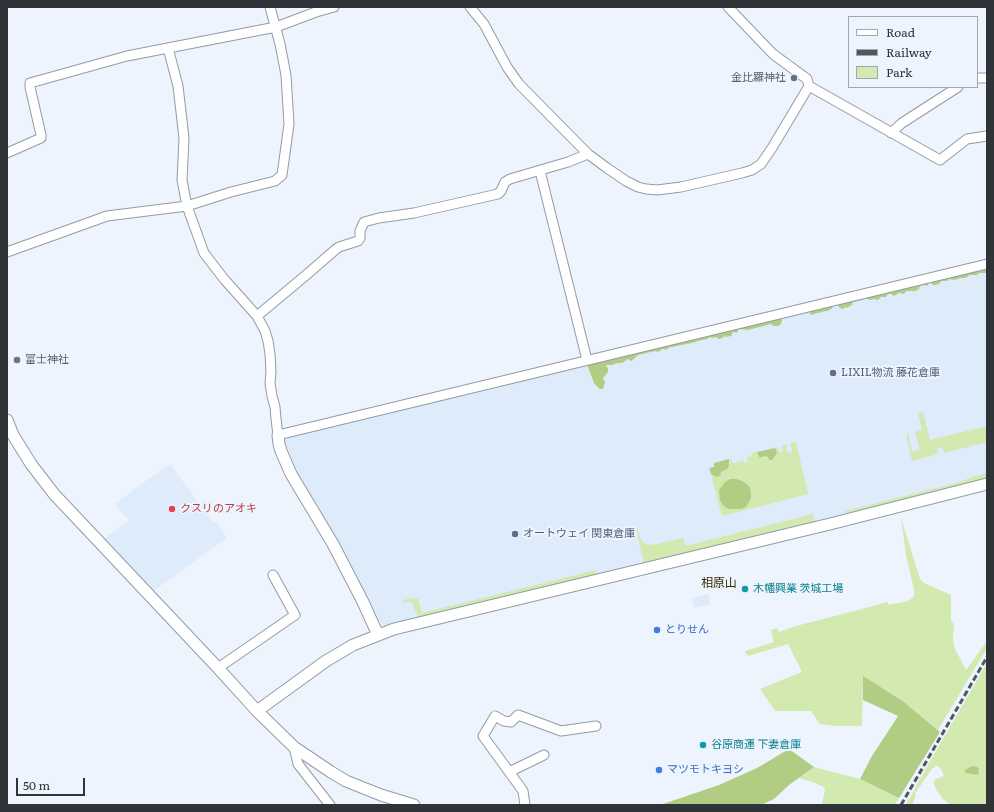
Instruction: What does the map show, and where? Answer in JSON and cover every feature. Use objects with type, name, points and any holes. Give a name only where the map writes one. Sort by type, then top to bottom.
[{"type":"street","points":[[7,252],[107,216],[187,206],[231,192],[275,181],[282,174],[289,124],[286,75],[276,27],[270,7]]},
{"type":"street","points":[[7,153],[41,138],[30,83],[127,56],[276,27],[334,7]]},
{"type":"street","points":[[470,7],[484,24],[507,67],[519,84],[588,154],[626,181],[646,189],[681,187],[742,173],[757,167],[764,161],[808,86],[807,79],[773,54],[728,7]]},
{"type":"street","points":[[168,48],[178,86],[184,138],[182,180],[187,206],[204,252],[224,279],[256,316],[265,331],[268,341],[271,372],[270,383],[281,451],[290,474],[333,544],[378,635]]},
{"type":"street","points":[[808,86],[940,160],[967,139],[987,136]]},
{"type":"street","points":[[891,133],[902,123],[956,88]]},
{"type":"street","points":[[256,316],[339,247],[358,241],[364,222],[379,218],[414,213],[498,194],[505,182],[510,179],[540,171],[588,154]]},
{"type":"street","points":[[540,171],[587,360]]},
{"type":"street","points":[[278,434],[987,264]]},
{"type":"street","points":[[7,420],[13,435],[31,464],[54,494],[257,711],[294,747],[346,781],[381,795],[414,805]]},
{"type":"street","points":[[257,711],[326,661],[353,645],[378,635],[414,624],[822,526],[987,484]]},
{"type":"street","points":[[218,668],[295,615],[273,574]]},
{"type":"street","points":[[525,805],[523,791],[483,736],[495,716],[504,721],[511,722],[518,715],[561,731],[596,726]]},
{"type":"street","points":[[294,747],[298,764],[330,805]]},
{"type":"street","points":[[509,772],[544,755]]},
{"type":"shaded area","points":[[987,268],[987,480],[384,627],[373,611],[303,489],[283,446],[282,437]]},
{"type":"shaded area","points":[[170,464],[213,522],[216,521],[227,538],[149,594],[99,542],[129,521],[115,504]]},
{"type":"shaded area","points":[[708,594],[710,604],[694,608],[691,598]]},
{"type":"green space","points":[[987,267],[987,273],[969,275],[968,277],[955,280],[949,279],[947,281],[941,281],[936,285],[929,283],[927,286],[920,286],[919,289],[915,291],[906,291],[904,294],[899,293],[894,296],[888,294],[886,297],[881,297],[878,300],[866,299],[871,296]]},
{"type":"green space","points":[[862,298],[862,300],[853,302],[852,305],[843,309],[837,304]]},
{"type":"green space","points":[[831,305],[833,307],[830,310],[811,315],[810,313],[810,309]]},
{"type":"green space","points":[[781,317],[782,321],[780,325],[777,326],[771,324],[748,330],[739,329],[737,333],[733,332],[731,336],[726,337],[725,335],[719,339],[716,337],[710,337],[692,343],[668,348],[666,350],[663,349],[658,352],[655,351],[638,355],[631,361],[628,359],[622,363],[607,365],[608,372],[603,378],[605,382],[603,389],[600,389],[594,383],[587,364],[711,335]]},
{"type":"green space","points":[[923,412],[930,440],[987,426],[987,442],[944,453],[942,447],[937,448],[938,454],[912,461],[906,434],[908,433],[912,452],[920,450],[915,432],[922,430],[918,413]]},
{"type":"green space","points":[[796,442],[808,494],[722,516],[711,474],[713,476],[727,469],[730,463],[729,459],[731,458],[732,462],[735,463],[743,460],[744,463],[748,462],[747,457],[752,456],[751,453],[757,452],[759,457],[765,456],[772,460],[777,452],[775,448],[778,447],[779,452],[781,452],[783,451],[782,446],[787,444],[786,450],[789,453],[792,449],[790,444]]},
{"type":"green space","points":[[775,448],[777,452],[772,460],[769,460],[768,457],[765,456],[759,457],[757,452]]},
{"type":"green space","points":[[729,459],[729,466],[721,472],[720,476],[716,477],[711,474],[709,468],[714,467],[714,463]]},
{"type":"green space","points":[[987,473],[987,480],[849,514],[845,511],[960,482]]},
{"type":"green space","points":[[730,479],[742,481],[750,488],[751,498],[746,507],[741,509],[730,509],[722,504],[719,490],[725,482]]},
{"type":"green space","points":[[813,514],[814,520],[811,524],[644,564],[636,528],[641,540],[646,544],[656,544],[683,538],[685,546]]},
{"type":"green space","points":[[901,518],[920,579],[924,583],[951,595],[951,621],[954,624],[954,647],[966,670],[987,641],[987,648],[938,730],[904,702],[863,677],[862,726],[820,724],[811,711],[775,711],[760,689],[802,672],[788,644],[748,656],[745,651],[774,642],[771,630],[777,628],[779,632],[796,626],[887,602],[889,605],[911,599],[914,596],[914,590],[906,555]]},
{"type":"green space","points":[[596,570],[597,575],[419,618],[411,601],[404,603],[403,600],[418,598],[422,613]]},
{"type":"green space","points":[[987,663],[987,805],[951,805],[943,799],[937,791],[934,780],[944,776],[941,769],[936,766],[932,769],[918,789],[912,805],[906,805],[921,777]]},
{"type":"green space","points":[[863,676],[904,702],[940,732],[899,798],[860,779],[872,756],[898,716],[863,700]]},
{"type":"green space","points":[[789,749],[814,767],[789,785],[774,799],[761,805],[660,805],[719,785],[757,768]]},
{"type":"green space","points":[[974,766],[979,769],[978,775],[966,773],[964,771],[970,767]]},
{"type":"green space","points":[[814,767],[860,779],[899,798],[895,805],[822,805],[825,788],[813,782],[799,778]]},
{"type":"railway","points":[[901,805],[987,657]]},
{"type":"place","name":"金比羅神社","points":[[794,78]]},
{"type":"place","name":"富士神社","points":[[17,360]]},
{"type":"place","name":"LIXIL物流 藤花倉庫","points":[[833,373]]},
{"type":"place","name":"クスリのアオキ","points":[[172,509]]},
{"type":"place","name":"オートウェイ 関東倉庫","points":[[515,534]]},
{"type":"place","name":"木幡興業 茨城工場","points":[[745,589]]},
{"type":"place","name":"とりせん","points":[[657,630]]},
{"type":"place","name":"谷原商運 下妻倉庫","points":[[703,745]]},
{"type":"place","name":"マツモトキヨシ","points":[[659,770]]},
{"type":"district","name":"相原山","points":[[719,583]]}]
